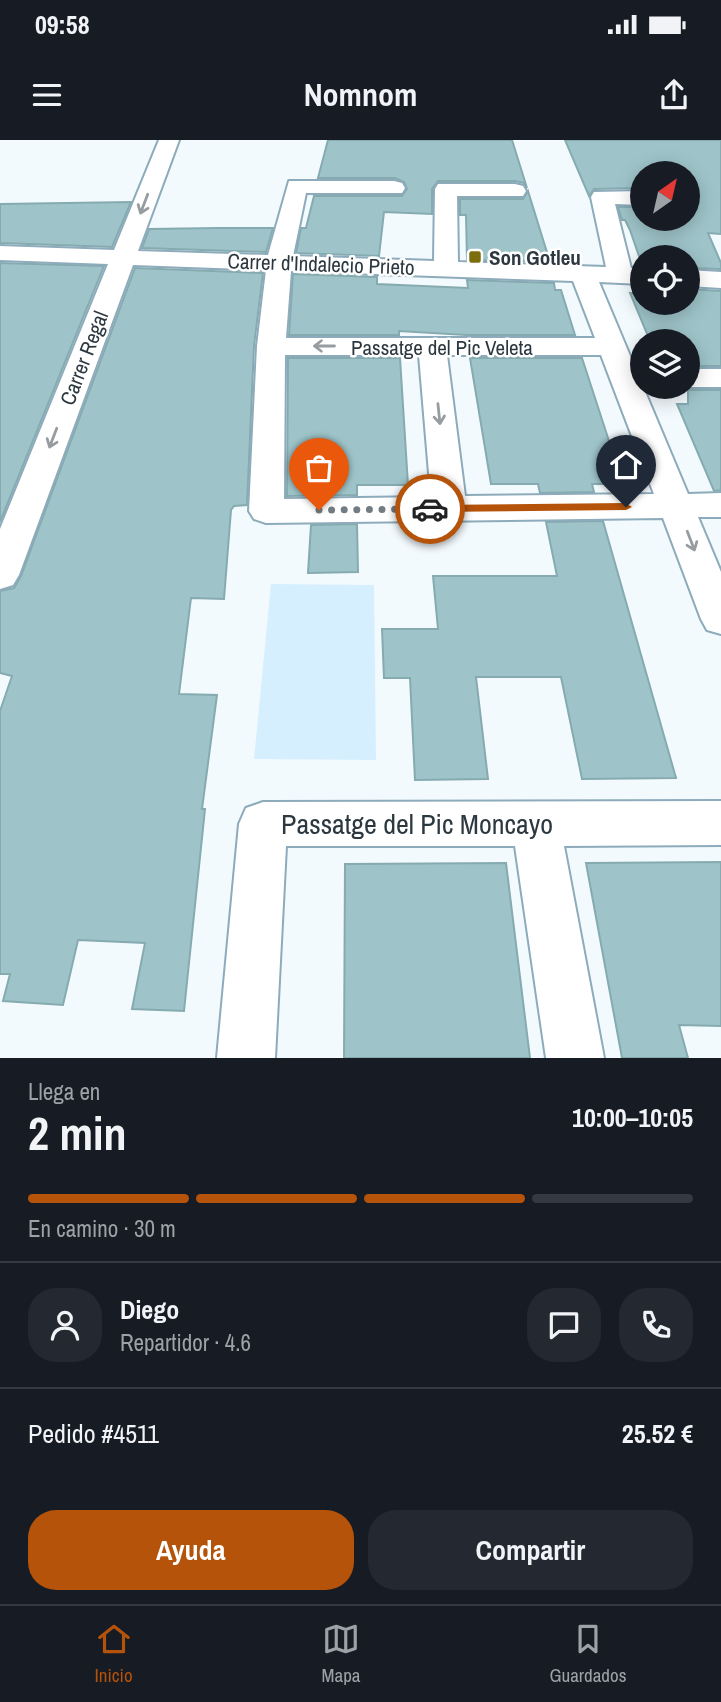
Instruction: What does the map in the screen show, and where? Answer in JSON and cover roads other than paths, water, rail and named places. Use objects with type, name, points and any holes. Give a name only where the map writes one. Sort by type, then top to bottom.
[{"type":"street","name":"Carrer Regal","points":[[0,575],[169,140]]},
{"type":"street","points":[[394,188],[297,186],[279,262],[271,346],[266,511],[721,505]]},
{"type":"street","points":[[446,267],[446,189],[515,191]]},
{"type":"street","points":[[630,198],[602,197],[630,273]]},
{"type":"street","name":"Carrer d'Indalecio Prieto","points":[[0,253],[446,267],[630,276]]},
{"type":"street","points":[[583,274],[613,347],[630,373]]},
{"type":"street","points":[[700,279],[721,280]]},
{"type":"street","name":"Passatge del Pic Veleta","points":[[271,346],[613,347]]},
{"type":"street","points":[[432,346],[449,508]]},
{"type":"street","points":[[700,378],[721,378]]},
{"type":"street","points":[[641,399],[677,506],[721,619]]},
{"type":"street","name":"Passatge del Pic Moncayo","points":[[246,1058],[263,824],[721,823]]},
{"type":"street","points":[[536,824],[575,1058]]},
{"type":"place","name":"Son Gotleu","points":[[475,257]]}]
